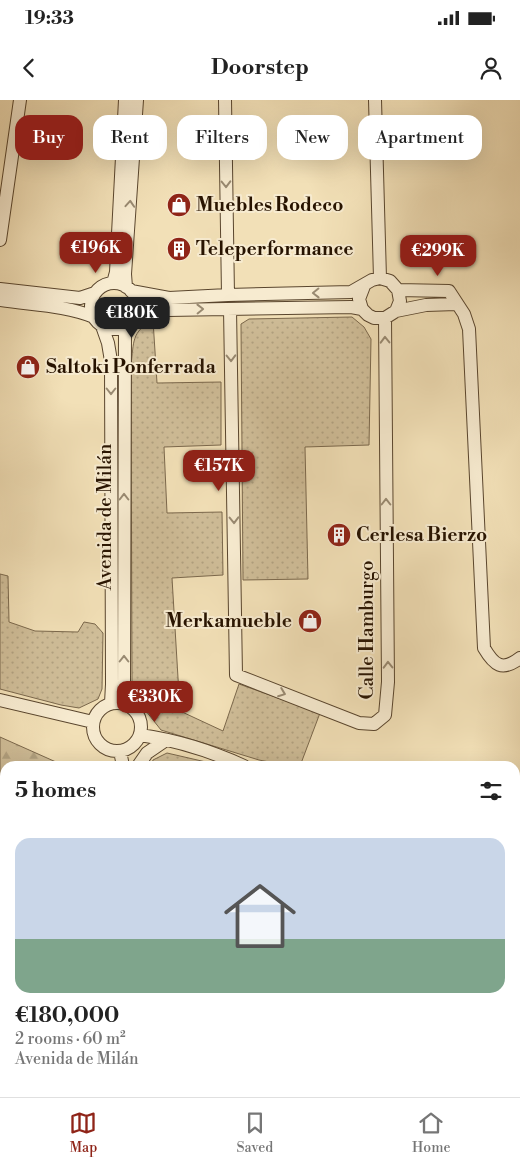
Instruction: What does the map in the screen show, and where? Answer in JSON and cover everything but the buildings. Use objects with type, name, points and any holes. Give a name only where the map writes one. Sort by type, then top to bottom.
[{"type":"street","points":[[0,240],[20,100]]},
{"type":"street","points":[[113,283],[116,272],[126,100]]},
{"type":"street","points":[[130,322],[137,304],[129,289],[125,274],[137,100]]},
{"type":"street","points":[[225,100],[228,295]]},
{"type":"street","points":[[375,100],[380,278]]},
{"type":"street","points":[[0,289],[80,298],[95,293],[101,287],[113,283],[129,289],[169,298],[351,292],[372,280],[380,278],[390,282],[398,290],[400,301],[396,311]]},
{"type":"street","points":[[364,286],[359,299],[362,309],[374,318],[385,318],[396,311],[426,304],[456,304]]},
{"type":"street","points":[[398,290],[449,291],[464,314],[469,329],[484,648],[492,662],[512,664],[520,658]]},
{"type":"street","points":[[95,293],[91,305],[98,321]]},
{"type":"street","points":[[0,300],[81,312],[114,329],[168,310],[351,307],[362,309]]},
{"type":"street","name":"Calle Hamburgo","points":[[230,309],[236,676],[359,723],[374,724],[385,715],[388,682],[385,318]]},
{"type":"street","name":"Avenida de Milán","points":[[98,321],[108,343],[111,361],[111,703]]},
{"type":"street","name":"Avenida de Milán","points":[[130,322],[124,691],[131,707]]},
{"type":"street","points":[[0,700],[93,722]]},
{"type":"street","points":[[137,761],[137,740],[141,726],[140,718],[131,707],[122,703],[111,703],[98,711],[92,730],[97,741],[109,750],[120,751],[129,748],[137,740],[166,740],[223,756],[234,761]]},
{"type":"street","points":[[141,761],[147,754],[166,740]]},
{"type":"street","points":[[120,751],[122,761]]},
{"type":"green space","points":[[352,317],[364,327],[371,339],[369,445],[305,447],[308,579],[243,580],[241,324],[249,319]]},
{"type":"green space","points":[[153,320],[157,383],[221,382],[221,445],[164,447],[167,513],[222,512],[223,575],[172,578],[180,711],[223,731],[239,684],[320,713],[302,761],[259,760],[161,730],[138,701],[132,688],[131,365],[135,338],[137,333]]},
{"type":"green space","points":[[0,574],[8,576],[9,622],[35,631],[78,632],[84,622],[95,624],[103,633],[102,689],[98,699],[79,708],[0,689]]},
{"type":"green space","points":[[0,737],[54,761],[0,761]]},
{"type":"green space","points":[[167,753],[202,761],[153,761]]},
{"type":"place","name":"Muebles Rodeco","points":[[179,205]]},
{"type":"place","name":"Teleperformance","points":[[179,249]]},
{"type":"place","name":"Saltoki Ponferrada","points":[[28,367]]},
{"type":"place","name":"Cerlesa Bierzo","points":[[339,535]]},
{"type":"place","name":"Merkamueble","points":[[310,621]]}]
